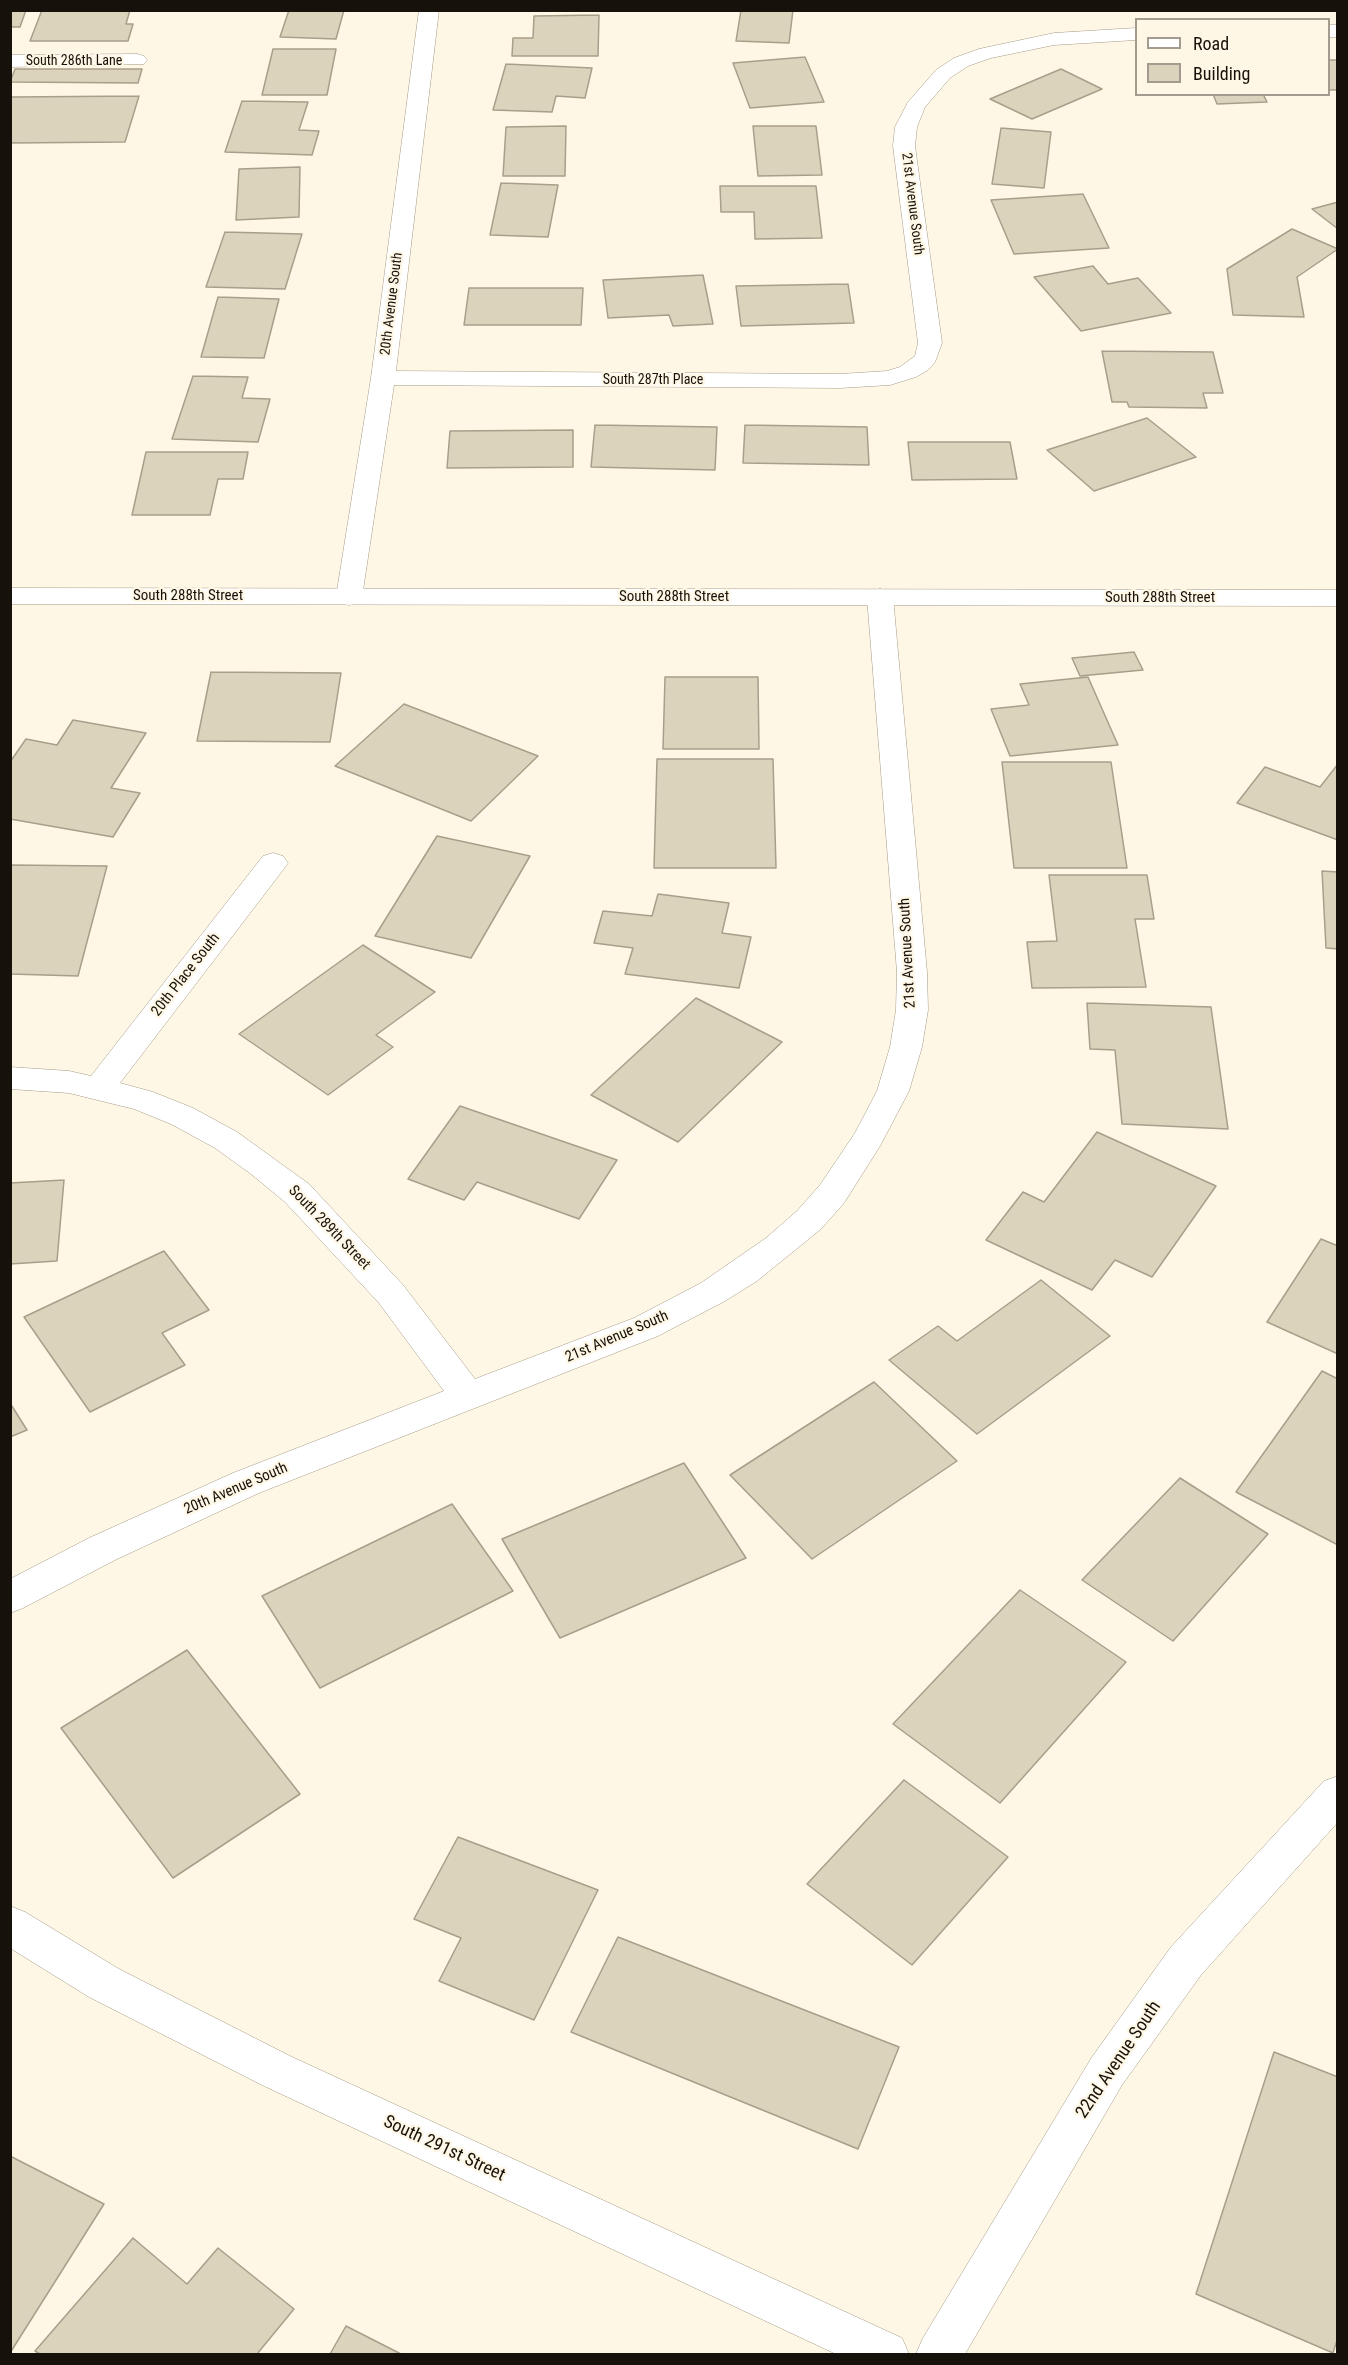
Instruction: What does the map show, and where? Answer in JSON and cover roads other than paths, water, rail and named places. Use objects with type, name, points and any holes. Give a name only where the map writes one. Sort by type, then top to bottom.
[{"type":"street","name":"20th Avenue South","points":[[349,597],[383,378],[429,10]]},
{"type":"street","name":"21st Avenue South","points":[[920,365],[927,357],[930,343],[904,146],[906,127],[915,106],[930,87],[961,62],[986,53],[1054,39],[1135,33]]},
{"type":"street","name":"South 286th Lane","points":[[10,61],[137,60]]},
{"type":"street","name":"South 287th Place","points":[[383,378],[840,381],[890,378],[920,365]]},
{"type":"street","name":"South 288th Street","points":[[10,596],[1338,598]]},
{"type":"street","name":"21st Avenue South","points":[[468,1396],[646,1328],[745,1272],[809,1220],[832,1194],[853,1165],[882,1114],[893,1091],[906,1047],[912,996],[880,597]]},
{"type":"street","name":"20th Place South","points":[[99,1088],[273,863]]},
{"type":"street","name":"South 289th Street","points":[[10,1077],[99,1088],[142,1100],[182,1116],[226,1140],[297,1193],[391,1294],[468,1396]]},
{"type":"street","name":"20th Avenue South","points":[[10,1597],[102,1549],[246,1483],[468,1396]]},
{"type":"street","name":"22nd Avenue South","points":[[939,2355],[1107,2071],[1186,1961],[1338,1793]]},
{"type":"street","name":"South 291st Street","points":[[10,1925],[104,1983],[277,2071],[886,2355]]}]
